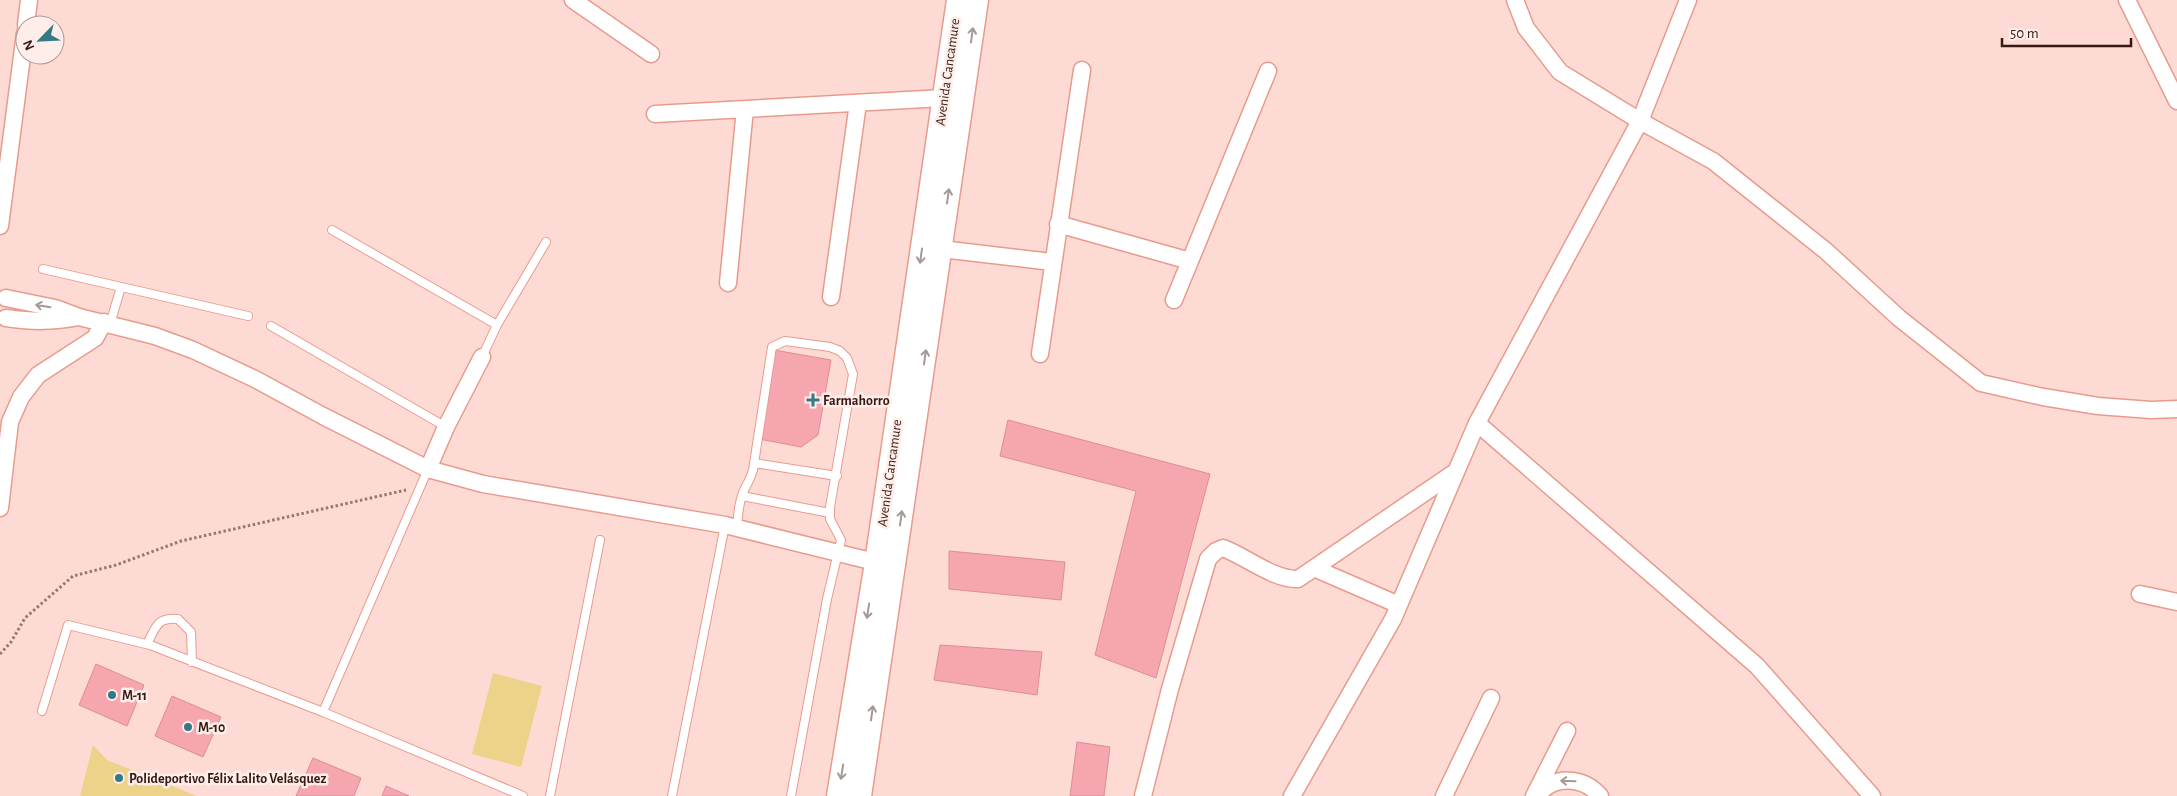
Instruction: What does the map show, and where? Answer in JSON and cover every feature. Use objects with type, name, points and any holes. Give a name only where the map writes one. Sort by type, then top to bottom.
[{"type":"main road","name":"Avenida Cancamure","points":[[860,796],[885,564],[943,98],[958,0]]},
{"type":"main road","name":"Avenida Cancamure","points":[[838,796],[885,564],[941,249],[977,0]]},
{"type":"street","points":[[27,15],[29,0]]},
{"type":"street","points":[[573,0],[651,54]]},
{"type":"street","points":[[1515,0],[1526,28],[1560,72],[1640,121],[1713,161],[1826,251],[1899,318],[1981,383],[2043,397],[2098,406],[2151,410],[2177,409]]},
{"type":"street","points":[[1292,796],[1393,619],[1477,423],[1640,121],[1688,0]]},
{"type":"street","points":[[2127,0],[2177,101]]},
{"type":"street","points":[[0,226],[21,65]]},
{"type":"street","points":[[1040,354],[1052,262],[1082,70]]},
{"type":"street","points":[[1174,300],[1268,71]]},
{"type":"street","points":[[656,114],[943,98]]},
{"type":"street","points":[[831,297],[858,103]]},
{"type":"street","points":[[728,283],[745,109]]},
{"type":"street","points":[[1058,224],[1190,260]]},
{"type":"street","points":[[941,249],[1052,262]]},
{"type":"street","points":[[3,295],[155,336],[193,350],[255,379],[332,421],[428,469],[483,484],[731,526],[885,564]]},
{"type":"street","points":[[3,295],[9,310],[3,320],[55,322],[79,317]]},
{"type":"street","points":[[0,508],[10,422],[21,397],[38,375],[95,338],[107,323]]},
{"type":"street","points":[[428,469],[446,427],[482,357]]},
{"type":"street","points":[[1477,423],[1757,666],[1872,796]]},
{"type":"street","points":[[1143,796],[1170,689],[1208,559],[1216,551],[1223,548],[1290,580],[1298,579],[1316,569],[1456,472]]},
{"type":"street","points":[[1316,569],[1399,605]]},
{"type":"street","points":[[2140,594],[2177,602]]},
{"type":"street","points":[[1444,796],[1491,698]]},
{"type":"street","points":[[1535,796],[1567,731]]},
{"type":"street","points":[[1535,796],[1553,783],[1563,780],[1582,784],[1600,796]]},
{"type":"lane","points":[[332,230],[497,325]]},
{"type":"lane","points":[[482,357],[497,325],[546,242]]},
{"type":"lane","points":[[43,269],[248,316]]},
{"type":"lane","points":[[107,323],[121,287]]},
{"type":"lane","points":[[271,326],[446,427]]},
{"type":"lane","points":[[672,796],[731,526],[742,496],[750,482],[772,347],[785,341],[830,347],[840,351],[851,365],[854,374],[830,513],[830,519],[841,540],[791,796]]},
{"type":"lane","points":[[754,463],[837,476]]},
{"type":"lane","points":[[323,712],[428,469]]},
{"type":"lane","points":[[742,496],[830,513]]},
{"type":"lane","points":[[550,796],[600,540]]},
{"type":"lane","points":[[147,644],[156,625],[170,618],[178,619],[191,632],[192,662]]},
{"type":"lane","points":[[42,711],[68,625],[147,644],[323,712],[522,796]]},
{"type":"path","points":[[0,654],[11,642],[25,618],[73,576],[116,565],[181,541],[421,486]]},
{"type":"shaded area","points":[[493,673],[542,686],[521,767],[472,754]]},
{"type":"shaded area","name":"Polideportivo Félix Lalito Velásquez","points":[[93,745],[107,760],[197,796],[80,796]]},
{"type":"building","name":"Farmahorro","points":[[774,350],[831,360],[818,435],[801,447],[759,439]]},
{"type":"building","points":[[1008,420],[1210,474],[1156,678],[1095,655],[1136,491],[1000,456]]},
{"type":"building","points":[[949,551],[1065,562],[1061,600],[949,589]]},
{"type":"building","points":[[940,645],[1042,652],[1037,695],[934,680]]},
{"type":"building","name":"M-11","points":[[96,664],[144,685],[127,726],[79,705]]},
{"type":"building","name":"M-10","points":[[172,696],[221,717],[203,757],[155,736]]},
{"type":"building","points":[[1077,742],[1110,747],[1104,796],[1070,796]]},
{"type":"building","points":[[313,758],[361,778],[354,796],[296,796]]},
{"type":"building","points":[[386,786],[409,796],[382,796]]},
{"type":"place","name":"Farmahorro","points":[[813,400]]},
{"type":"place","name":"M-11","points":[[112,695]]},
{"type":"place","name":"M-10","points":[[188,727]]},
{"type":"place","name":"Polideportivo Félix Lalito Velásquez","points":[[119,778]]}]
